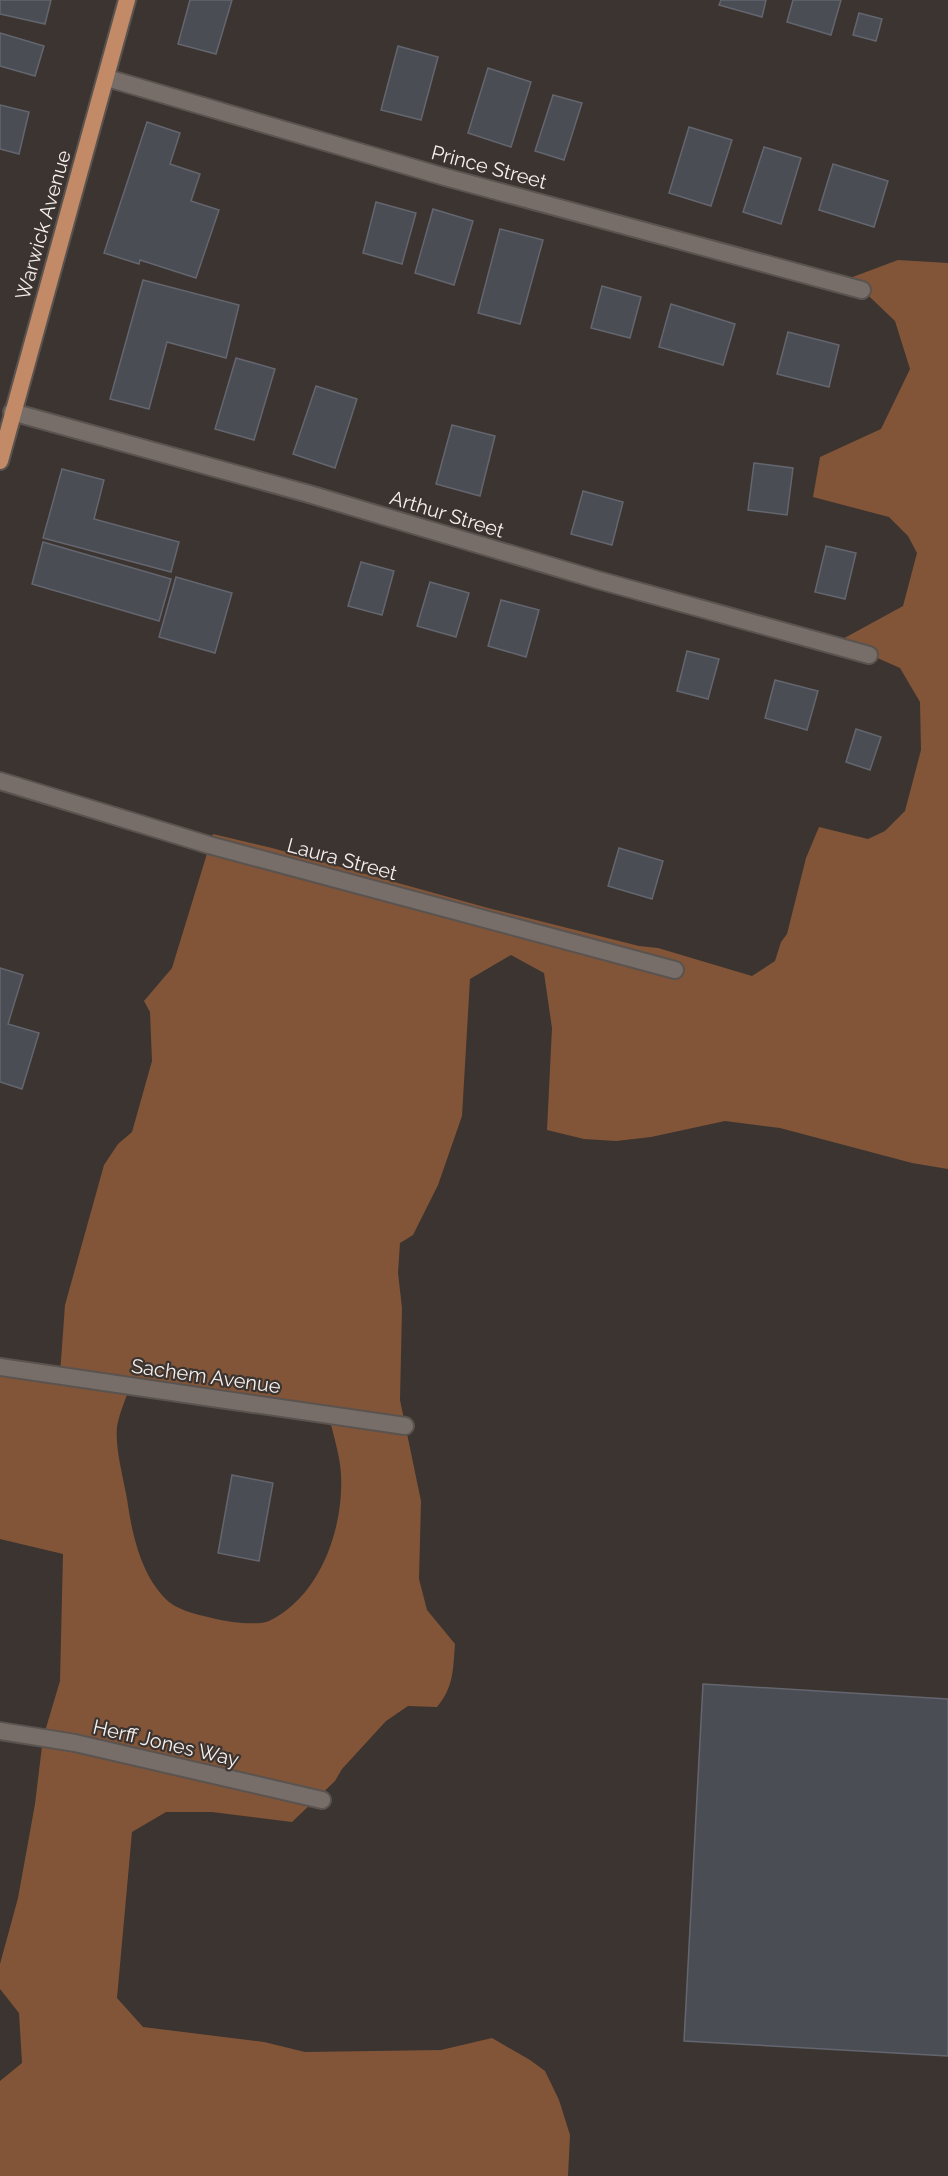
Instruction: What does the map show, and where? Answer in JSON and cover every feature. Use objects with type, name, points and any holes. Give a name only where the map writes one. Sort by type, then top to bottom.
[{"type":"main road","name":"Warwick Avenue","points":[[0,461],[107,78],[126,0]]},
{"type":"street","name":"Prince Street","points":[[107,78],[445,177],[862,290]]},
{"type":"street","name":"Arthur Street","points":[[12,412],[309,494],[598,580],[869,655]]},
{"type":"street","name":"Laura Street","points":[[0,781],[209,845],[675,970]]},
{"type":"street","name":"Sachem Avenue","points":[[0,1367],[405,1426]]},
{"type":"street","name":"Herff Jones Way","points":[[0,1731],[75,1743],[322,1800]]},
{"type":"shaded area","points":[[898,260],[948,263],[948,1169],[912,1163],[780,1128],[725,1121],[651,1137],[616,1141],[584,1139],[547,1130],[552,1028],[544,973],[511,955],[470,979],[462,1116],[438,1185],[413,1235],[400,1243],[398,1273],[402,1308],[400,1400],[421,1501],[419,1579],[427,1610],[455,1644],[450,1685],[437,1707],[408,1706],[386,1721],[342,1769],[335,1781],[292,1822],[212,1812],[166,1812],[132,1832],[117,1998],[143,2027],[264,2042],[305,2052],[441,2050],[492,2038],[545,2071],[559,2100],[570,2135],[568,2176],[0,2176],[0,2081],[22,2063],[19,2013],[0,1989],[0,1964],[18,1898],[35,1804],[43,1738],[60,1681],[63,1554],[0,1539],[0,1371],[60,1374],[65,1305],[104,1165],[118,1144],[132,1132],[152,1061],[150,1012],[144,1001],[172,968],[213,834],[272,848],[488,908],[639,946],[658,948],[752,976],[775,961],[781,942],[787,934],[806,858],[819,827],[868,839],[885,831],[905,811],[921,750],[920,702],[900,668],[839,641],[903,606],[917,553],[908,536],[889,517],[813,497],[820,457],[881,429],[910,369],[895,321],[850,278]],"holes":[[[128,1392],[330,1420],[341,1474],[338,1516],[326,1558],[303,1595],[287,1610],[269,1621],[257,1623],[235,1622],[204,1616],[185,1611],[169,1602],[159,1592],[145,1568],[132,1526],[117,1444],[117,1427]]]},
{"type":"building","points":[[0,0],[51,0],[45,24],[0,14]]},
{"type":"building","points":[[190,0],[232,0],[216,54],[178,44]]},
{"type":"building","points":[[721,0],[766,0],[762,17],[719,5]]},
{"type":"building","points":[[793,0],[841,0],[831,35],[787,22]]},
{"type":"building","points":[[859,13],[882,19],[876,41],[853,35]]},
{"type":"building","points":[[0,33],[44,46],[35,76],[0,66]]},
{"type":"building","points":[[398,46],[438,57],[421,120],[381,110]]},
{"type":"building","points":[[488,68],[531,82],[511,147],[468,133]]},
{"type":"building","points":[[553,95],[582,103],[564,160],[535,151]]},
{"type":"building","points":[[0,105],[29,112],[19,154],[0,149]]},
{"type":"building","points":[[147,122],[180,133],[170,164],[200,174],[191,201],[219,210],[196,278],[140,260],[139,264],[104,253]]},
{"type":"building","points":[[689,127],[732,140],[711,206],[669,193]]},
{"type":"building","points":[[764,147],[801,158],[781,224],[743,212]]},
{"type":"building","points":[[833,164],[888,181],[874,227],[819,210]]},
{"type":"building","points":[[376,202],[416,213],[402,264],[363,253]]},
{"type":"building","points":[[433,209],[473,221],[454,285],[415,273]]},
{"type":"building","points":[[500,229],[543,240],[520,324],[478,313]]},
{"type":"building","points":[[143,280],[239,305],[226,358],[167,342],[149,409],[110,399]]},
{"type":"building","points":[[602,286],[641,297],[630,338],[591,328]]},
{"type":"building","points":[[671,304],[735,324],[723,365],[659,347]]},
{"type":"building","points":[[788,332],[839,345],[829,387],[777,374]]},
{"type":"building","points":[[236,358],[275,369],[254,440],[215,429]]},
{"type":"building","points":[[316,386],[357,399],[335,468],[293,454]]},
{"type":"building","points":[[452,425],[495,436],[480,496],[436,484]]},
{"type":"building","points":[[754,463],[793,468],[787,515],[748,510]]},
{"type":"building","points":[[62,469],[104,480],[94,519],[179,542],[171,572],[43,538]]},
{"type":"building","points":[[583,491],[623,502],[612,545],[571,534]]},
{"type":"building","points":[[43,542],[171,579],[159,621],[32,584]]},
{"type":"building","points":[[826,546],[856,553],[845,599],[815,592]]},
{"type":"building","points":[[361,562],[394,571],[382,615],[348,606]]},
{"type":"building","points":[[176,577],[232,593],[215,653],[159,637]]},
{"type":"building","points":[[430,582],[469,593],[456,637],[417,626]]},
{"type":"building","points":[[501,600],[539,610],[526,657],[488,646]]},
{"type":"building","points":[[687,651],[719,659],[708,699],[677,691]]},
{"type":"building","points":[[775,680],[818,691],[807,730],[765,718]]},
{"type":"building","points":[[856,729],[881,737],[870,770],[846,762]]},
{"type":"building","points":[[619,848],[663,861],[652,899],[608,886]]},
{"type":"building","points":[[0,968],[23,975],[8,1024],[39,1033],[22,1089],[0,1082]]},
{"type":"building","points":[[232,1475],[273,1483],[259,1561],[218,1553]]},
{"type":"building","points":[[703,1684],[948,1699],[948,2056],[684,2041]]}]
